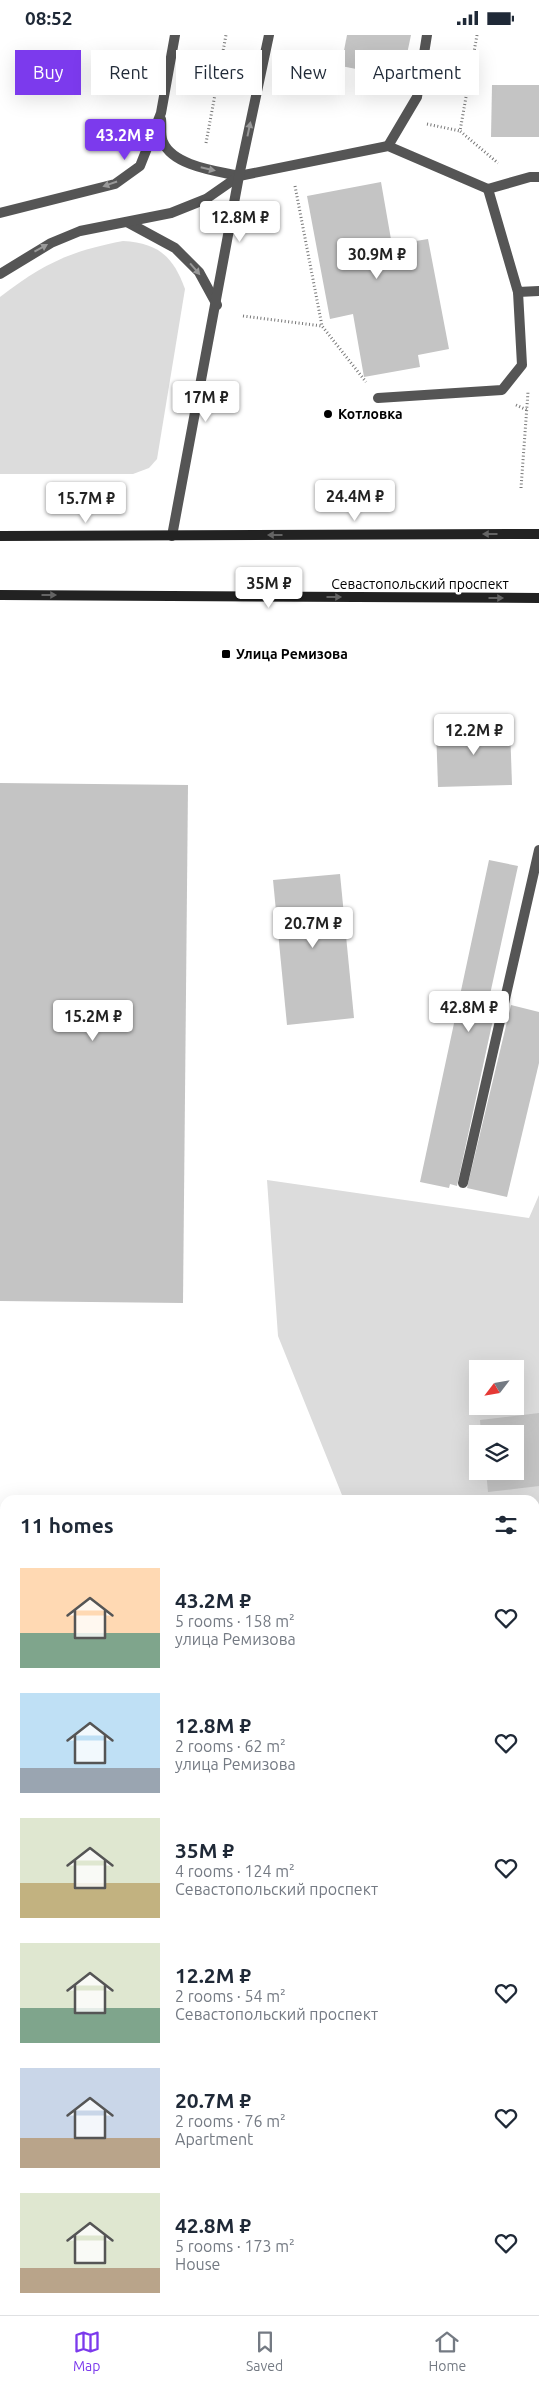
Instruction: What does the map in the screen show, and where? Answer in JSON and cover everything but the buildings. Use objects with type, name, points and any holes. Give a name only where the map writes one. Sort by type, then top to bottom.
[{"type":"main road","points":[[0,536],[539,534]]},
{"type":"main road","name":"Севастопольский проспект","points":[[0,595],[539,598]]},
{"type":"street","points":[[0,213],[114,184],[140,166],[161,113],[175,35]]},
{"type":"street","points":[[172,536],[217,305],[239,176],[269,35]]},
{"type":"street","points":[[388,146],[417,97],[427,35]]},
{"type":"street","points":[[161,113],[162,142],[174,156],[197,167],[239,176],[388,146],[488,189],[539,177]]},
{"type":"street","points":[[0,274],[42,248],[80,231],[172,213],[206,199],[239,176]]},
{"type":"street","points":[[378,399],[502,390],[522,365],[518,292],[488,189]]},
{"type":"street","points":[[127,222],[176,248],[199,271],[217,305]]},
{"type":"street","points":[[518,292],[539,291]]},
{"type":"street","points":[[463,1183],[539,850]]},
{"type":"path","points":[[206,143],[226,35]]},
{"type":"path","points":[[460,131],[477,35]]},
{"type":"path","points":[[404,119],[460,131],[517,181]]},
{"type":"path","points":[[291,166],[322,326],[378,399]]},
{"type":"path","points":[[243,316],[322,326]]},
{"type":"shaded area","points":[[123,241],[146,245],[163,253],[175,268],[185,289],[157,459],[149,468],[133,474],[0,474],[0,297],[44,267],[58,260],[87,249]]},
{"type":"shaded area","points":[[267,1180],[529,1218],[539,1195],[539,1495],[342,1495],[278,1336]]},
{"type":"place","name":"Котловка","points":[[328,414]]},
{"type":"place","name":"Улица Ремизова","points":[[226,654]]}]
